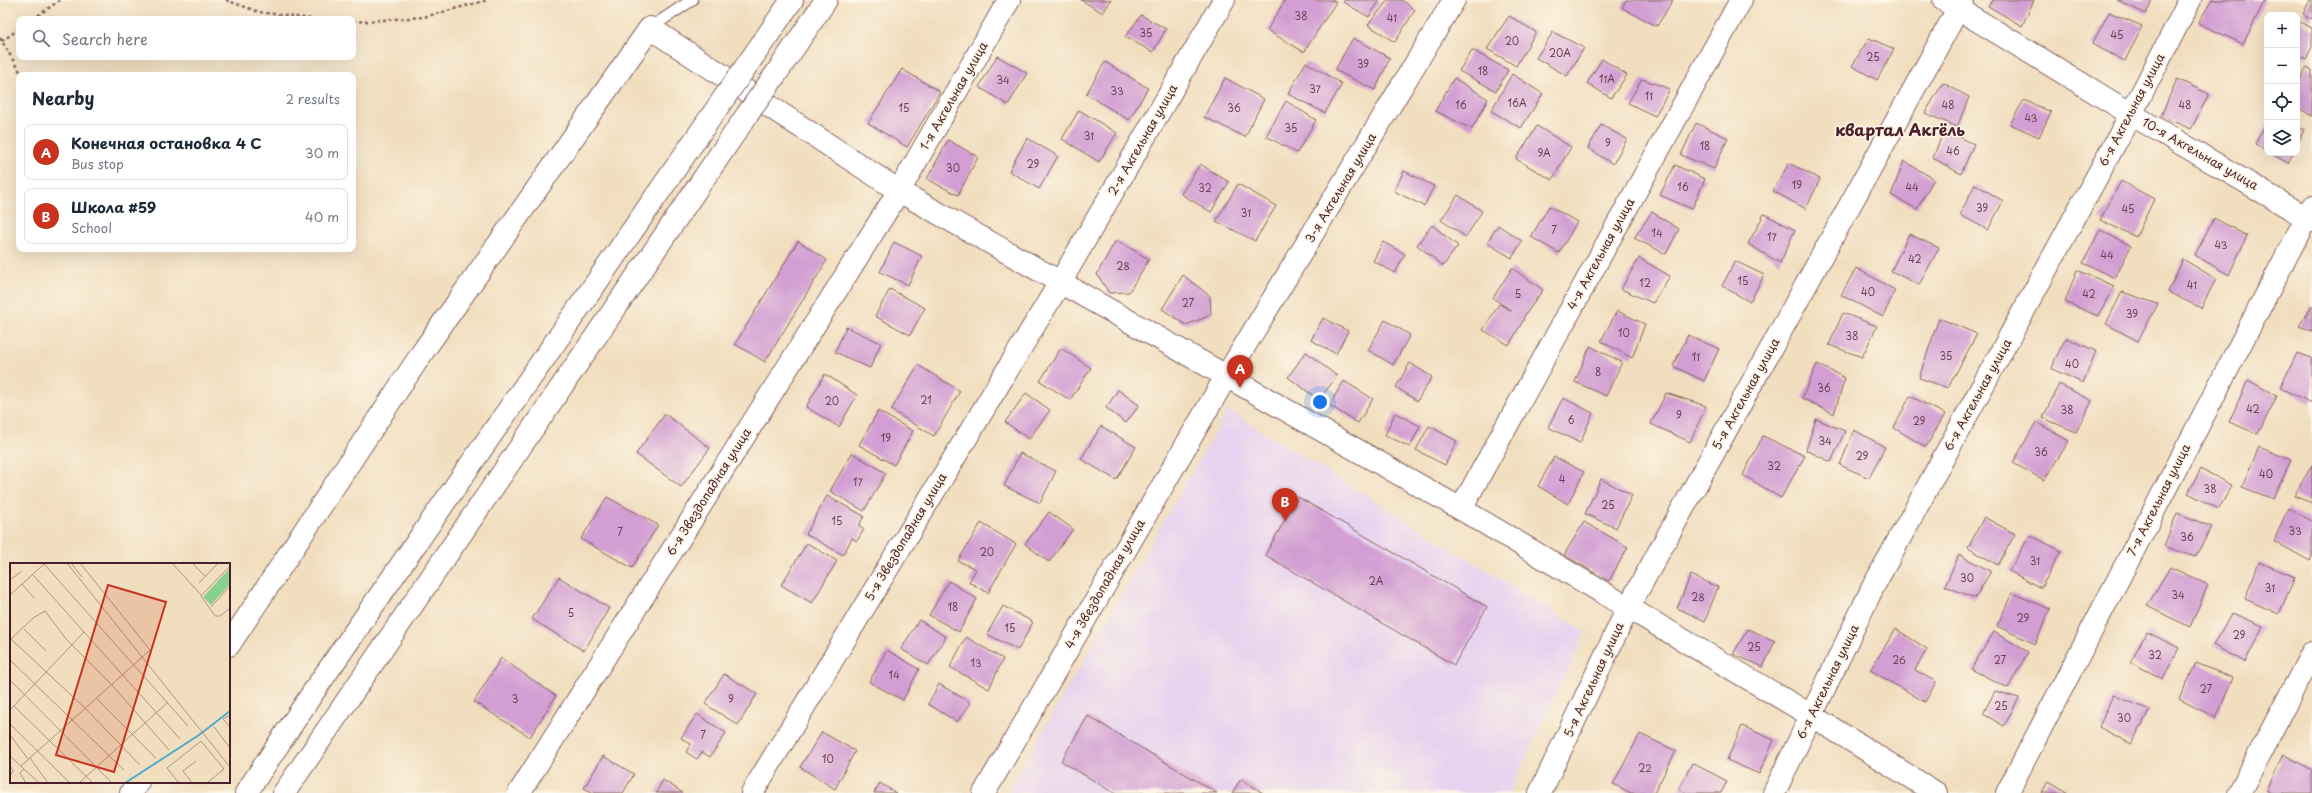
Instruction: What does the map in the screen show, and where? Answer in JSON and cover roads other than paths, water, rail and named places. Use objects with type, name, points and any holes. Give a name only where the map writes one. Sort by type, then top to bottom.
[{"type":"street","points":[[246,793],[792,0]]},
{"type":"street","points":[[284,793],[826,0]]},
{"type":"street","name":"1-я Акгельная улица","points":[[899,191],[1009,0]]},
{"type":"street","name":"2-я Акгельная улица","points":[[1061,281],[1224,0]]},
{"type":"street","name":"3-я Акгельная улица","points":[[1228,375],[1454,0]]},
{"type":"street","name":"4-я Акгельная улица","points":[[1461,509],[1741,0]]},
{"type":"street","name":"6-я Акгельная улица","points":[[1774,793],[1873,587],[2131,114],[2190,0]]},
{"type":"street","name":"10-я Акгельная улица","points":[[1955,3],[2131,114],[2310,215]]},
{"type":"street","name":"5-я Акгельная улица","points":[[1540,793],[1628,608],[1955,3]]},
{"type":"street","points":[[230,643],[424,350],[650,28],[899,191],[1228,375],[1461,509],[1812,716],[1936,793]]},
{"type":"street","name":"6-я Звездопадная улица","points":[[519,793],[899,191]]},
{"type":"street","name":"7-я Акгельная улица","points":[[2007,793],[2310,215]]},
{"type":"street","name":"5-я Звездопадная улица","points":[[752,793],[1061,281]]},
{"type":"street","name":"4-я Звездопадная улица","points":[[984,793],[1228,375]]},
{"type":"street","points":[[2239,793],[2312,653]]},
{"type":"street","points":[[131,793],[137,783]]},
{"type":"lane","points":[[650,28],[692,0]]},
{"type":"place","name":"Конечная остановка 4 С","points":[[1240,388]]},
{"type":"place","name":"Школа #59","points":[[1285,521]]},
{"type":"district","name":"квартал Акгёль","points":[[1900,130]]}]
